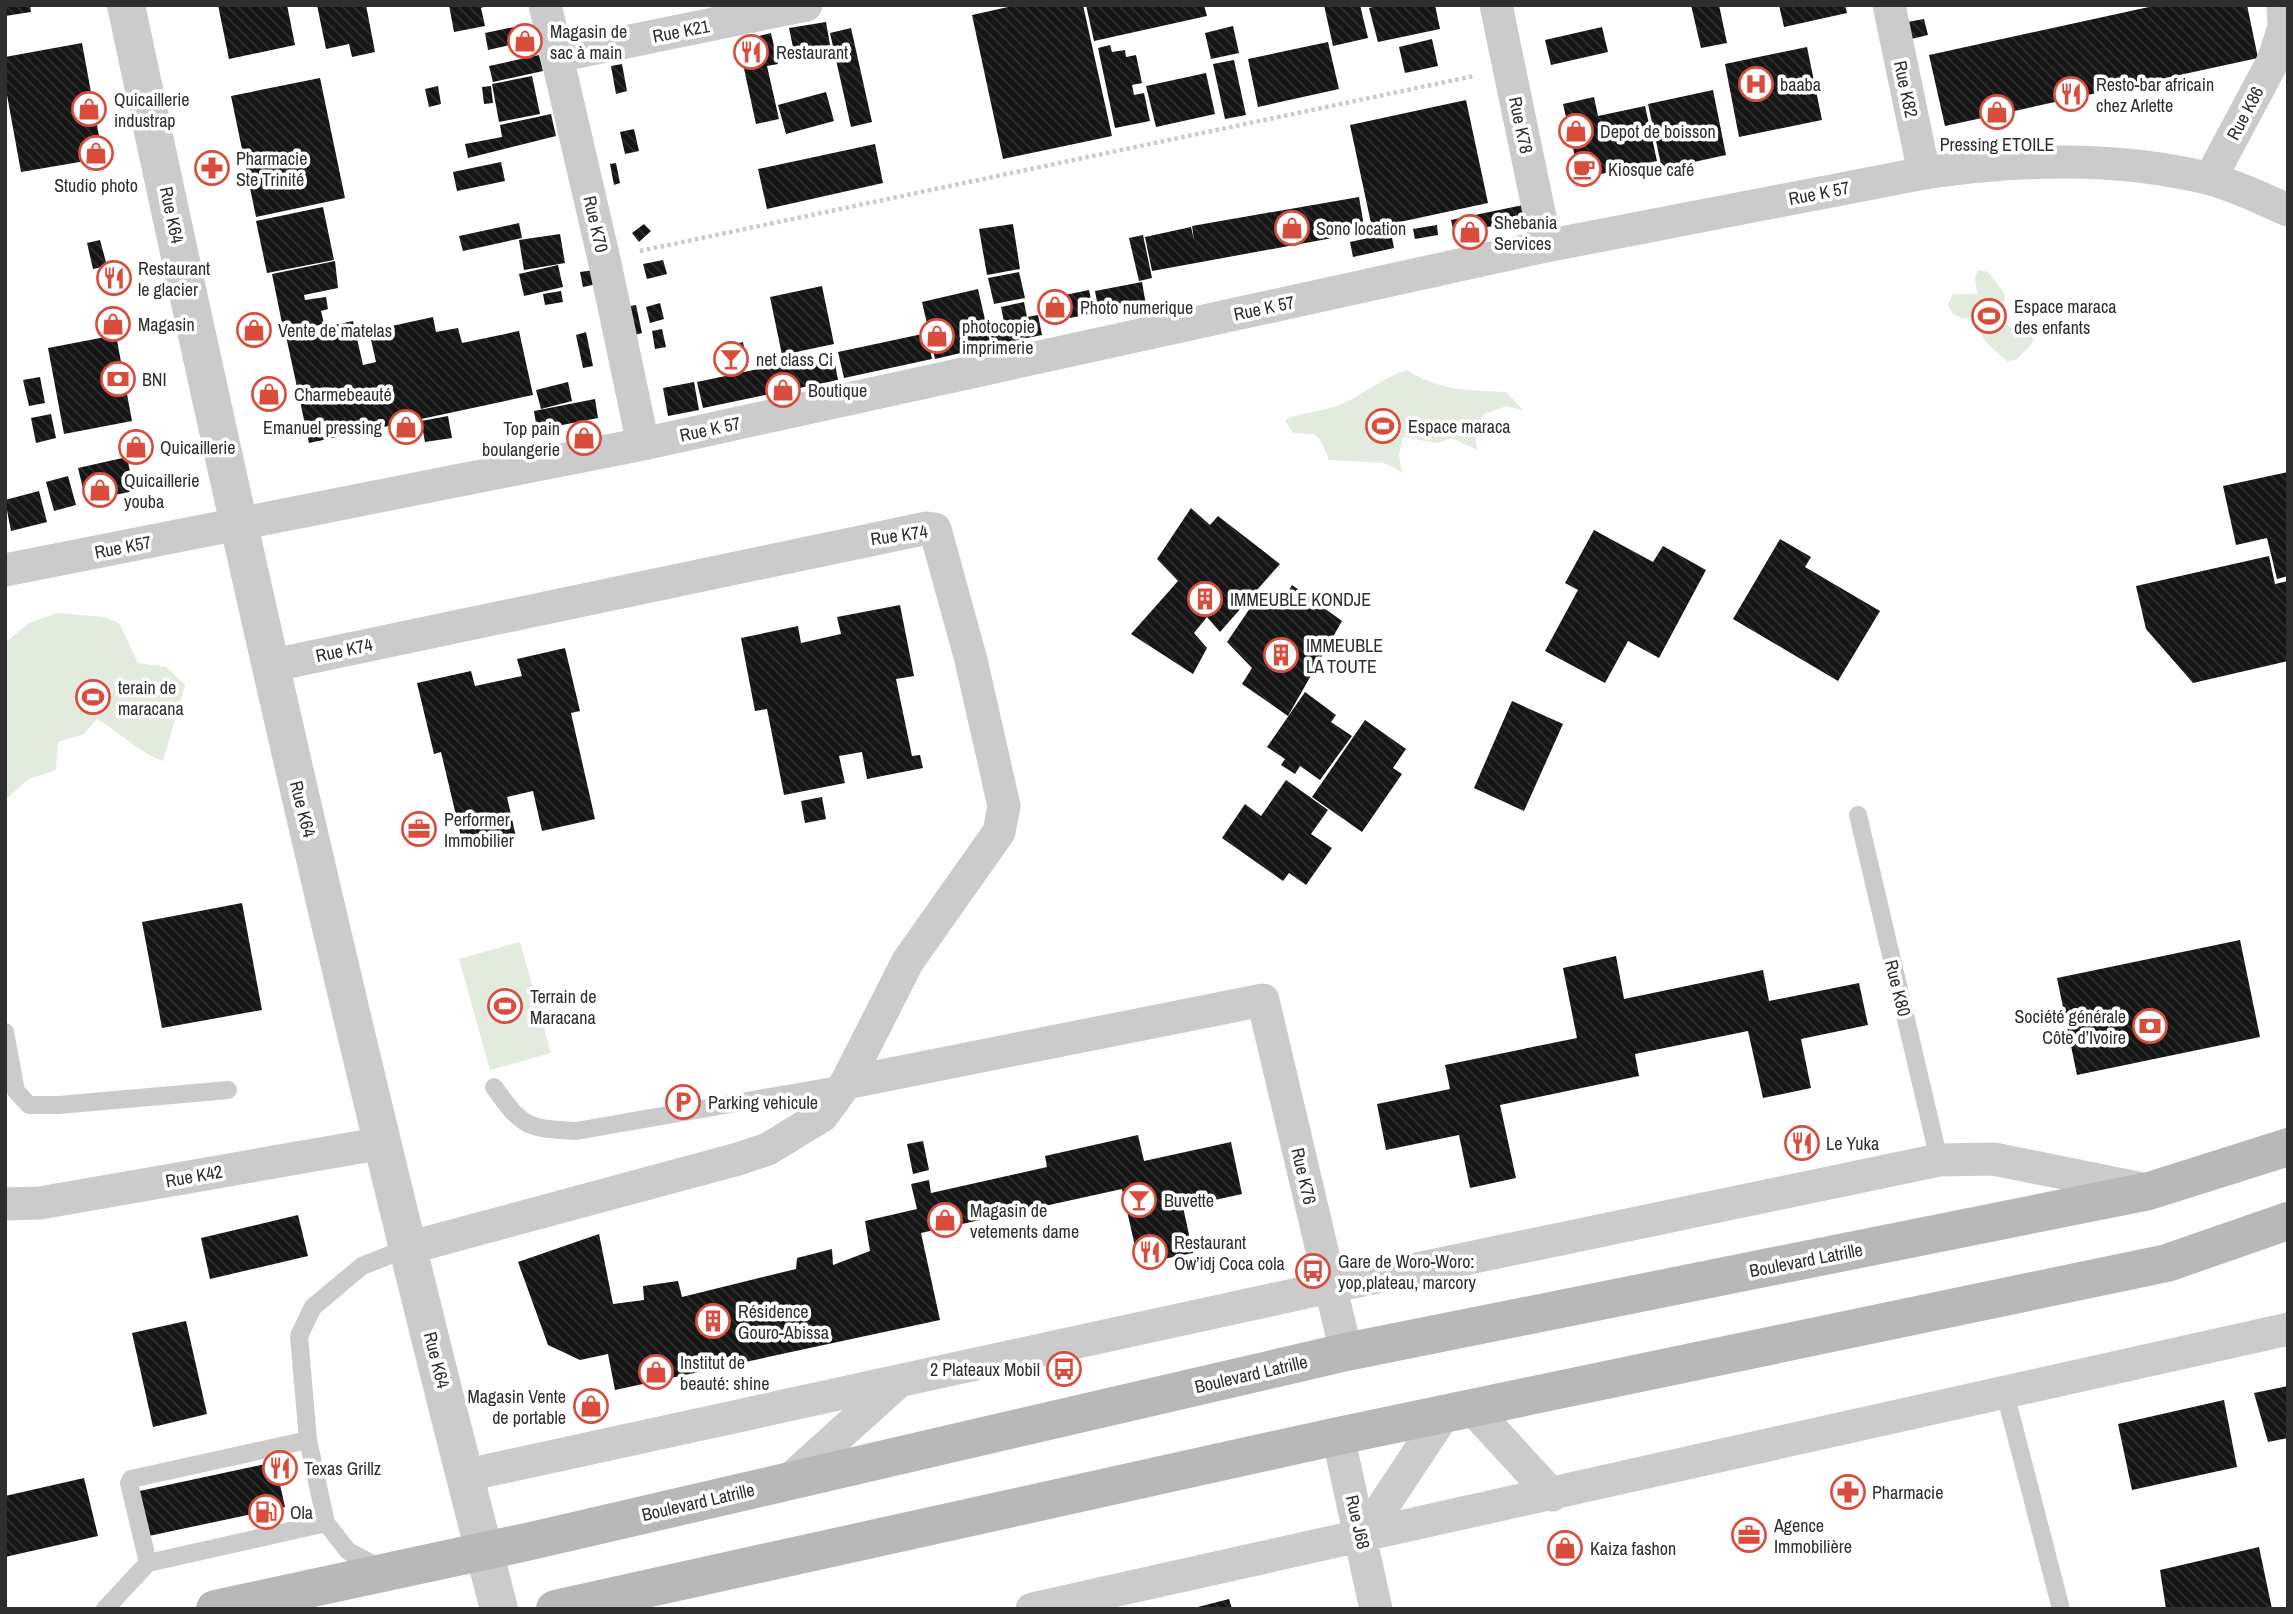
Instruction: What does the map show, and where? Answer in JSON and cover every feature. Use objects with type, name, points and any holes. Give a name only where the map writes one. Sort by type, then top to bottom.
[{"type":"main road","name":"Boulevard Latrille","points":[[215,1609],[787,1482],[1346,1352],[2149,1191],[2288,1147]]},
{"type":"main road","points":[[555,1609],[622,1603],[1338,1436],[2167,1263],[2288,1221]]},
{"type":"street","name":"Rue K64","points":[[126,5],[240,524],[268,666],[408,1248],[499,1609]]},
{"type":"street","name":"Rue K70","points":[[545,5],[604,259],[643,443]]},
{"type":"street","name":"Rue K21","points":[[557,56],[806,5]]},
{"type":"street","name":"Rue K78","points":[[1496,5],[1546,246]]},
{"type":"street","name":"Rue K82","points":[[1889,5],[1924,173]]},
{"type":"street","name":"Rue K86","points":[[2210,179],[2273,61],[2284,27],[2283,5]]},
{"type":"street","name":"Rue K 57","points":[[240,524],[643,443],[1546,246],[1924,173],[1983,164],[2067,160],[2147,166],[2210,179],[2288,210]]},
{"type":"street","name":"Rue K57","points":[[5,570],[240,524]]},
{"type":"street","name":"Rue K74","points":[[268,666],[919,529],[935,529],[971,660],[1004,806],[1004,818],[999,832],[982,859],[908,961],[846,1083]]},
{"type":"street","name":"Rue K76","points":[[846,1083],[1263,1000],[1346,1352]]},
{"type":"street","points":[[408,1248],[768,1149],[822,1116],[846,1083]]},
{"type":"street","name":"Rue K42","points":[[5,1204],[40,1203],[383,1143]]},
{"type":"street","points":[[467,1475],[1330,1287],[1939,1160],[1994,1159],[2149,1191]]},
{"type":"street","points":[[1032,1609],[1362,1538],[2288,1329]]},
{"type":"street","points":[[787,1482],[899,1381]]},
{"type":"street","points":[[1362,1538],[1458,1411],[1552,1495]]},
{"type":"street","name":"Rue J68","points":[[1338,1436],[1376,1609]]},
{"type":"lane","name":"Rue K80","points":[[1858,815],[1939,1160]]},
{"type":"lane","points":[[5,1032],[16,1091],[29,1105],[59,1105],[228,1090]]},
{"type":"lane","points":[[494,1087],[515,1117],[536,1129],[576,1132],[846,1083]]},
{"type":"lane","points":[[387,1572],[348,1552],[327,1523],[308,1440],[299,1336],[313,1307],[362,1266],[408,1248]]},
{"type":"lane","points":[[2005,1393],[2061,1609]]},
{"type":"lane","points":[[148,1563],[129,1483],[131,1479],[308,1440]]},
{"type":"lane","points":[[105,1609],[148,1563],[327,1523]]},
{"type":"path","points":[[604,259],[1509,69]]},
{"type":"shaded area","name":"Espace maraca des enfants","points":[[1978,270],[1988,272],[2005,294],[2003,317],[2013,331],[2030,333],[2034,341],[2016,360],[2007,361],[1988,344],[1981,334],[1979,320],[1974,315],[1964,319],[1953,314],[1948,305],[1953,294],[1977,294],[1975,278]]},
{"type":"shaded area","name":"Espace maraca","points":[[1407,370],[1443,386],[1506,392],[1524,411],[1507,406],[1484,414],[1475,432],[1477,450],[1452,438],[1437,443],[1403,437],[1399,455],[1402,472],[1384,463],[1329,460],[1321,441],[1314,434],[1293,433],[1285,420],[1337,406]]},
{"type":"shaded area","name":"terain de maracana","points":[[57,613],[105,617],[119,623],[138,663],[166,667],[185,685],[163,761],[97,719],[84,734],[58,742],[56,770],[29,779],[5,800],[5,643],[29,623]]},
{"type":"shaded area","name":"Terrain de Maracana","points":[[520,942],[551,1053],[490,1070],[459,959]]},
{"type":"building","points":[[5,5],[30,5],[31,12],[5,16]]},
{"type":"building","points":[[218,5],[287,5],[295,45],[229,59]]},
{"type":"building","points":[[317,5],[366,5],[375,52],[352,57],[349,44],[326,49]]},
{"type":"building","points":[[449,5],[488,5],[481,8],[485,26],[454,32]]},
{"type":"building","points":[[1017,5],[1083,5],[1112,136],[1003,159],[972,15]]},
{"type":"building","points":[[1086,5],[1204,5],[1207,16],[1094,41]]},
{"type":"building","points":[[1324,5],[1360,5],[1368,38],[1333,46]]},
{"type":"building","points":[[1380,5],[1435,5],[1440,29],[1378,42],[1369,8]]},
{"type":"building","points":[[1691,5],[1719,5],[1727,43],[1701,48]]},
{"type":"building","points":[[1779,5],[1845,5],[1847,13],[1784,27]]},
{"type":"building","points":[[2158,5],[2247,5],[2258,58],[1945,126],[1929,55]]},
{"type":"building","points":[[1924,19],[1928,35],[1911,39],[1907,22]]},
{"type":"building","points":[[826,22],[830,45],[794,52],[789,28]]},
{"type":"building","points":[[524,25],[527,41],[488,50],[485,33]]},
{"type":"building","points":[[1233,26],[1239,53],[1211,59],[1205,33]]},
{"type":"building","points":[[1602,27],[1608,52],[1551,65],[1545,40]]},
{"type":"building","points":[[851,28],[872,122],[851,127],[830,33]]},
{"type":"building","points":[[771,33],[778,64],[767,66],[779,119],[756,124],[738,41]]},
{"type":"building","points":[[1432,39],[1438,66],[1405,73],[1399,47]]},
{"type":"building","points":[[1328,42],[1339,89],[1258,107],[1248,59]]},
{"type":"building","points":[[82,43],[103,158],[21,172],[5,84],[5,57]]},
{"type":"building","points":[[1110,45],[1112,52],[1125,50],[1126,57],[1136,55],[1142,83],[1132,85],[1134,95],[1144,93],[1150,121],[1115,128],[1098,48]]},
{"type":"building","points":[[1807,47],[1822,120],[1739,137],[1725,64]]},
{"type":"building","points":[[539,55],[543,71],[493,82],[489,66]]},
{"type":"building","points":[[1234,60],[1246,115],[1225,119],[1213,64]]},
{"type":"building","points":[[622,64],[627,91],[616,94],[611,66]]},
{"type":"building","points":[[1206,73],[1215,114],[1156,127],[1146,86]]},
{"type":"building","points":[[532,76],[540,114],[499,122],[492,84]]},
{"type":"building","points":[[320,78],[345,198],[256,217],[231,96]]},
{"type":"building","points":[[438,86],[441,104],[429,107],[425,89]]},
{"type":"building","points":[[491,86],[493,103],[484,104],[482,87]]},
{"type":"building","points":[[1713,90],[1726,155],[1662,169],[1648,104]]},
{"type":"building","points":[[826,92],[834,121],[786,134],[778,105]]},
{"type":"building","points":[[1594,97],[1598,116],[1645,106],[1657,161],[1580,179],[1563,104]]},
{"type":"building","points":[[1466,100],[1488,203],[1372,228],[1350,125]]},
{"type":"building","points":[[551,114],[556,136],[468,158],[465,144],[502,137],[500,125]]},
{"type":"building","points":[[634,129],[639,151],[625,154],[620,132]]},
{"type":"building","points":[[875,144],[883,183],[767,209],[758,169]]},
{"type":"building","points":[[501,162],[505,181],[457,191],[453,172]]},
{"type":"building","points":[[616,163],[620,183],[614,185],[610,164]]},
{"type":"building","points":[[1359,197],[1365,232],[1152,271],[1145,237],[1191,227],[1194,240],[1192,226]]},
{"type":"building","points":[[1523,205],[1526,219],[1454,234],[1451,220]]},
{"type":"building","points":[[323,207],[334,260],[267,273],[256,221]]},
{"type":"building","points":[[519,223],[522,238],[463,251],[459,236]]},
{"type":"building","points":[[644,224],[651,231],[639,242],[632,233]]},
{"type":"building","points":[[1013,224],[1020,269],[987,275],[979,229]]},
{"type":"building","points":[[1437,225],[1438,235],[1415,239],[1413,229]]},
{"type":"building","points":[[1391,233],[1394,248],[1353,257],[1350,242]]},
{"type":"building","points":[[560,234],[565,263],[524,270],[519,240]]},
{"type":"building","points":[[1143,235],[1152,278],[1139,281],[1129,238]]},
{"type":"building","points":[[100,240],[107,266],[93,269],[87,243]]},
{"type":"building","points":[[663,260],[667,274],[647,279],[643,264]]},
{"type":"building","points":[[335,261],[338,288],[304,295],[305,300],[326,297],[328,309],[321,311],[324,324],[284,333],[272,274]]},
{"type":"building","points":[[558,265],[563,287],[524,296],[519,274]]},
{"type":"building","points":[[594,270],[597,284],[583,287],[580,272]]},
{"type":"building","points":[[1019,272],[1025,298],[994,304],[988,278]]},
{"type":"building","points":[[1142,282],[1146,305],[1099,313],[1095,291]]},
{"type":"building","points":[[822,286],[834,344],[782,355],[770,297]]},
{"type":"building","points":[[978,289],[991,346],[935,359],[922,302]]},
{"type":"building","points":[[1089,290],[1094,313],[1070,318],[1065,295]]},
{"type":"building","points":[[561,291],[563,302],[545,305],[543,294]]},
{"type":"building","points":[[1063,296],[1065,308],[1052,311],[1050,299]]},
{"type":"building","points":[[1024,302],[1027,317],[1038,315],[1042,335],[993,345],[989,325],[1004,322],[1001,307]]},
{"type":"building","points":[[660,303],[664,319],[650,323],[646,307]]},
{"type":"building","points":[[636,305],[642,333],[631,336],[625,307]]},
{"type":"building","points":[[433,317],[436,332],[458,328],[462,343],[519,331],[533,395],[309,443],[286,336],[353,321],[363,365],[376,362],[369,331]]},
{"type":"building","points":[[662,329],[666,347],[655,349],[652,331]]},
{"type":"building","points":[[586,332],[593,366],[583,368],[576,335]]},
{"type":"building","points":[[927,333],[932,359],[844,378],[838,352]]},
{"type":"building","points":[[116,335],[132,421],[64,434],[48,348]]},
{"type":"building","points":[[743,342],[748,366],[731,370],[725,346]]},
{"type":"building","points":[[833,353],[838,380],[703,408],[697,382]]},
{"type":"building","points":[[40,377],[45,403],[29,406],[23,380]]},
{"type":"building","points":[[568,382],[572,401],[541,409],[536,390]]},
{"type":"building","points":[[694,382],[699,410],[668,416],[663,388]]},
{"type":"building","points":[[595,399],[598,418],[537,430],[534,411]]},
{"type":"building","points":[[51,414],[56,438],[36,443],[31,418]]},
{"type":"building","points":[[448,416],[452,438],[425,442],[421,421]]},
{"type":"building","points":[[127,457],[134,491],[86,501],[78,468]]},
{"type":"building","points":[[2288,472],[2288,576],[2277,579],[2267,538],[2236,545],[2223,486]]},
{"type":"building","points":[[68,476],[76,505],[54,511],[46,482]]},
{"type":"building","points":[[39,491],[47,522],[11,531],[5,500]]},
{"type":"building","name":"IMMEUBLE KONDJE","points":[[1191,508],[1210,525],[1218,516],[1280,564],[1220,632],[1207,617],[1194,633],[1207,648],[1193,674],[1131,634],[1178,581],[1157,559]]},
{"type":"building","points":[[1594,530],[1653,562],[1663,546],[1706,570],[1659,658],[1628,641],[1605,683],[1545,651],[1578,590],[1565,583]]},
{"type":"building","points":[[1780,539],[1811,557],[1805,567],[1880,611],[1838,681],[1733,619]]},
{"type":"building","points":[[2269,556],[2275,584],[2288,581],[2288,661],[2193,683],[2146,629],[2136,586]]},
{"type":"building","name":"IMMEUBLE LA TOUTE","points":[[1292,585],[1342,621],[1288,716],[1242,684],[1252,668],[1227,642],[1261,592],[1278,610]]},
{"type":"building","points":[[900,605],[914,676],[896,679],[912,756],[920,755],[923,768],[867,779],[862,752],[839,756],[845,783],[784,795],[767,709],[755,711],[741,638],[798,626],[801,643],[841,634],[837,617]]},
{"type":"building","points":[[565,648],[580,711],[571,713],[595,819],[542,831],[533,791],[507,797],[516,837],[464,849],[441,752],[434,754],[417,683],[471,671],[475,686],[522,676],[517,659]]},
{"type":"building","points":[[1305,692],[1336,715],[1331,722],[1352,736],[1320,780],[1300,766],[1295,774],[1281,765],[1285,759],[1267,747]]},
{"type":"building","points":[[1512,701],[1563,724],[1524,811],[1474,788]]},
{"type":"building","points":[[1365,720],[1406,749],[1393,768],[1402,774],[1362,832],[1312,797]]},
{"type":"building","points":[[1286,780],[1328,810],[1311,834],[1332,848],[1306,885],[1289,873],[1283,881],[1222,838],[1245,804],[1261,816]]},
{"type":"building","points":[[822,797],[826,819],[805,823],[801,801]]},
{"type":"building","points":[[242,903],[262,1010],[162,1028],[142,922]]},
{"type":"building","points":[[2240,940],[2260,1037],[2077,1075],[2057,978]]},
{"type":"building","points":[[1616,956],[1624,999],[1763,970],[1769,1001],[1859,983],[1868,1025],[1801,1039],[1811,1088],[1763,1098],[1748,1031],[1635,1054],[1639,1076],[1500,1105],[1516,1178],[1470,1188],[1459,1135],[1386,1150],[1377,1104],[1450,1089],[1445,1065],[1577,1038],[1563,968]]},
{"type":"building","points":[[1138,1135],[1144,1161],[1231,1142],[1242,1194],[1183,1207],[1193,1253],[1139,1264],[1122,1189],[921,1233],[940,1320],[615,1390],[608,1354],[580,1360],[548,1345],[518,1262],[599,1234],[613,1304],[644,1300],[643,1286],[678,1281],[682,1297],[796,1269],[797,1258],[832,1249],[833,1265],[870,1251],[865,1221],[917,1209],[911,1184],[929,1180],[931,1193],[1047,1167],[1045,1156]]},
{"type":"building","points":[[923,1141],[929,1170],[913,1174],[907,1144]]},
{"type":"building","points":[[298,1215],[308,1256],[210,1279],[201,1238]]},
{"type":"building","points":[[186,1321],[207,1414],[153,1427],[132,1333]]},
{"type":"building","points":[[2288,1386],[2288,1438],[2268,1442],[2254,1393]]},
{"type":"building","points":[[2224,1400],[2237,1467],[2132,1490],[2118,1424]]},
{"type":"building","points":[[275,1462],[285,1507],[144,1537],[135,1492]]},
{"type":"building","points":[[84,1478],[98,1536],[5,1557],[5,1496]]},
{"type":"building","points":[[2259,1547],[2272,1609],[2166,1609],[2160,1570]]},
{"type":"building","points":[[1229,1599],[1232,1609],[1194,1609],[1194,1608]]},
{"type":"place","name":"Magasin de sac à main","points":[[525,41]]},
{"type":"place","name":"Restaurant","points":[[751,52]]},
{"type":"place","name":"baaba","points":[[1756,84]]},
{"type":"place","name":"Resto-bar africain chez Arlette","points":[[2071,94]]},
{"type":"place","name":"Quicaillerie industrap","points":[[89,109]]},
{"type":"place","name":"Pressing ETOILE","points":[[1997,112]]},
{"type":"place","name":"Depot de boisson","points":[[1576,131]]},
{"type":"place","name":"Studio photo","points":[[96,153]]},
{"type":"place","name":"Pharmacie Ste Trinité","points":[[212,168]]},
{"type":"place","name":"Kiosque café","points":[[1584,169]]},
{"type":"place","name":"Sono location","points":[[1292,228]]},
{"type":"place","name":"Shebania Services","points":[[1470,232]]},
{"type":"place","name":"Restaurant le glacier","points":[[114,278]]},
{"type":"place","name":"Photo numerique","points":[[1055,307]]},
{"type":"place","name":"Espace maraca des enfants","points":[[1989,316]]},
{"type":"place","name":"Magasin","points":[[113,324]]},
{"type":"place","name":"Vente de matelas","points":[[254,330]]},
{"type":"place","name":"photocopie imprimerie","points":[[937,336]]},
{"type":"place","name":"net class Ci","points":[[731,359]]},
{"type":"place","name":"BNI","points":[[118,379]]},
{"type":"place","name":"Boutique","points":[[783,390]]},
{"type":"place","name":"Charmebeauté","points":[[269,394]]},
{"type":"place","name":"Espace maraca","points":[[1383,426]]},
{"type":"place","name":"Emanuel pressing","points":[[406,427]]},
{"type":"place","name":"Top pain boulangerie","points":[[584,438]]},
{"type":"place","name":"Quicaillerie","points":[[136,447]]},
{"type":"place","name":"Quicaillerie youba","points":[[100,490]]},
{"type":"place","name":"IMMEUBLE KONDJE","points":[[1205,599]]},
{"type":"place","name":"IMMEUBLE LA TOUTE","points":[[1281,655]]},
{"type":"place","name":"terain de maracana","points":[[93,697]]},
{"type":"place","name":"Performer Immobilier","points":[[419,829]]},
{"type":"place","name":"Terrain de Maracana","points":[[505,1006]]},
{"type":"place","name":"Société générale Côte d’Ivoire","points":[[2150,1026]]},
{"type":"place","name":"Parking vehicule","points":[[683,1102]]},
{"type":"place","name":"Le Yuka","points":[[1802,1143]]},
{"type":"place","name":"Buvette","points":[[1139,1200]]},
{"type":"place","name":"Magasin de vetements dame","points":[[945,1220]]},
{"type":"place","name":"Restaurant Ow’idj Coca cola","points":[[1150,1252]]},
{"type":"place","name":"Gare de Woro-Woro: yop,plateau, marcory","points":[[1313,1271]]},
{"type":"place","name":"Résidence Gouro-Abissa","points":[[713,1321]]},
{"type":"place","name":"2 Plateaux Mobil","points":[[1064,1369]]},
{"type":"place","name":"Institut de beauté: shine","points":[[656,1372]]},
{"type":"place","name":"Magasin Vente de portable","points":[[591,1406]]},
{"type":"place","name":"Texas Grillz","points":[[280,1468]]},
{"type":"place","name":"Pharmacie","points":[[1848,1492]]},
{"type":"place","name":"Ola","points":[[266,1512]]},
{"type":"place","name":"Agence Immobilière","points":[[1749,1535]]},
{"type":"place","name":"Kaiza fashon","points":[[1565,1548]]}]
